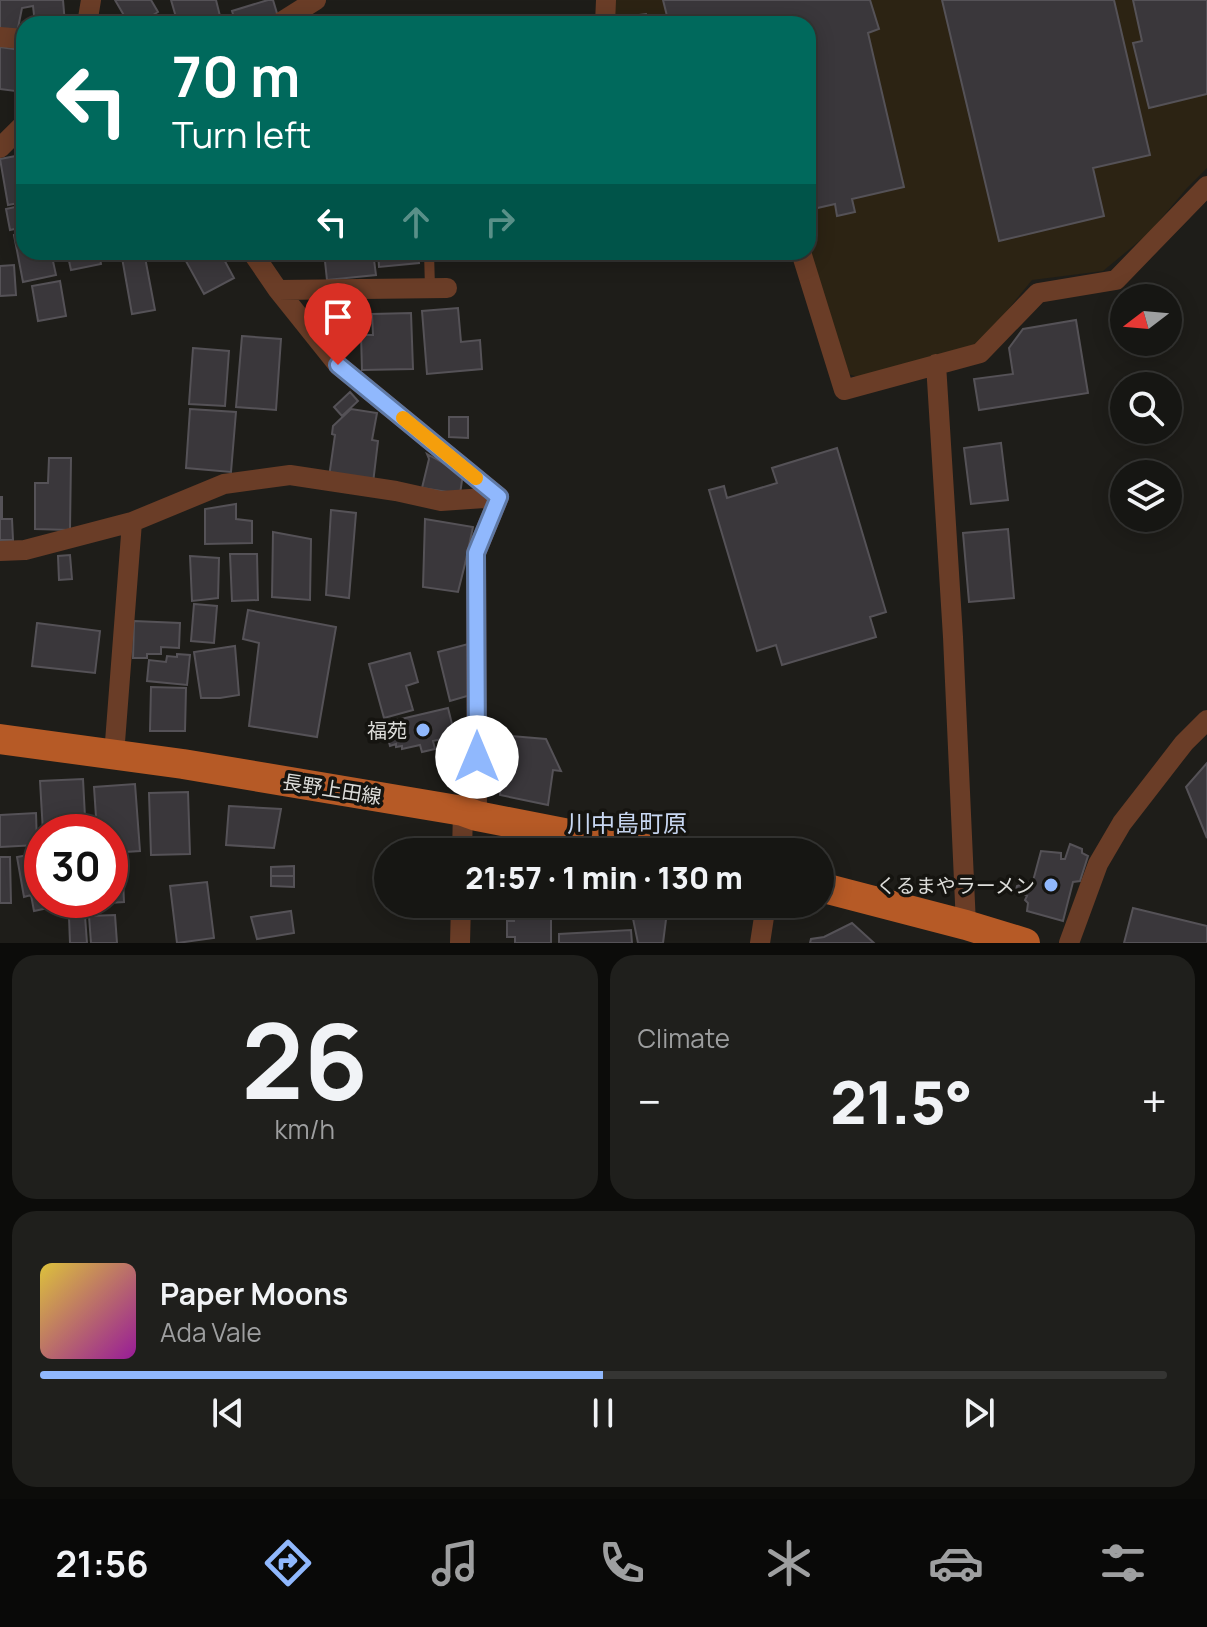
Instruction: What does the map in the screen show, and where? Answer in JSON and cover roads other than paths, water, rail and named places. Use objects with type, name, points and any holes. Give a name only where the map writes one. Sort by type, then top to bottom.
[{"type":"main road","name":"長野上田線","points":[[0,739],[183,764],[470,813],[592,838]]},
{"type":"main road","points":[[834,891],[1025,943]]},
{"type":"street","points":[[291,16],[316,0]]},
{"type":"street","points":[[0,148],[16,132]]},
{"type":"street","points":[[803,260],[844,390],[980,353],[1038,293],[1116,280],[1207,186]]},
{"type":"street","points":[[257,260],[338,365],[499,497]]},
{"type":"street","points":[[278,290],[439,288]]},
{"type":"street","points":[[936,364],[966,925]]},
{"type":"street","points":[[0,551],[25,550],[132,522],[224,484],[290,475],[441,501],[499,497]]},
{"type":"street","points":[[465,838],[470,813],[476,553],[499,497]]},
{"type":"street","points":[[114,755],[132,522]]},
{"type":"street","points":[[1069,943],[1098,864],[1122,823],[1184,743],[1207,720]]},
{"type":"street","points":[[460,943],[461,918]]},
{"type":"street","points":[[760,943],[764,918]]},
{"type":"lane","points":[[431,260],[439,288]]},
{"type":"place","name":"福苑","points":[[423,730]]},
{"type":"place","name":"くるまやラーメン","points":[[1051,885]]},
{"type":"district","name":"川中島町原","points":[[627,822]]}]
